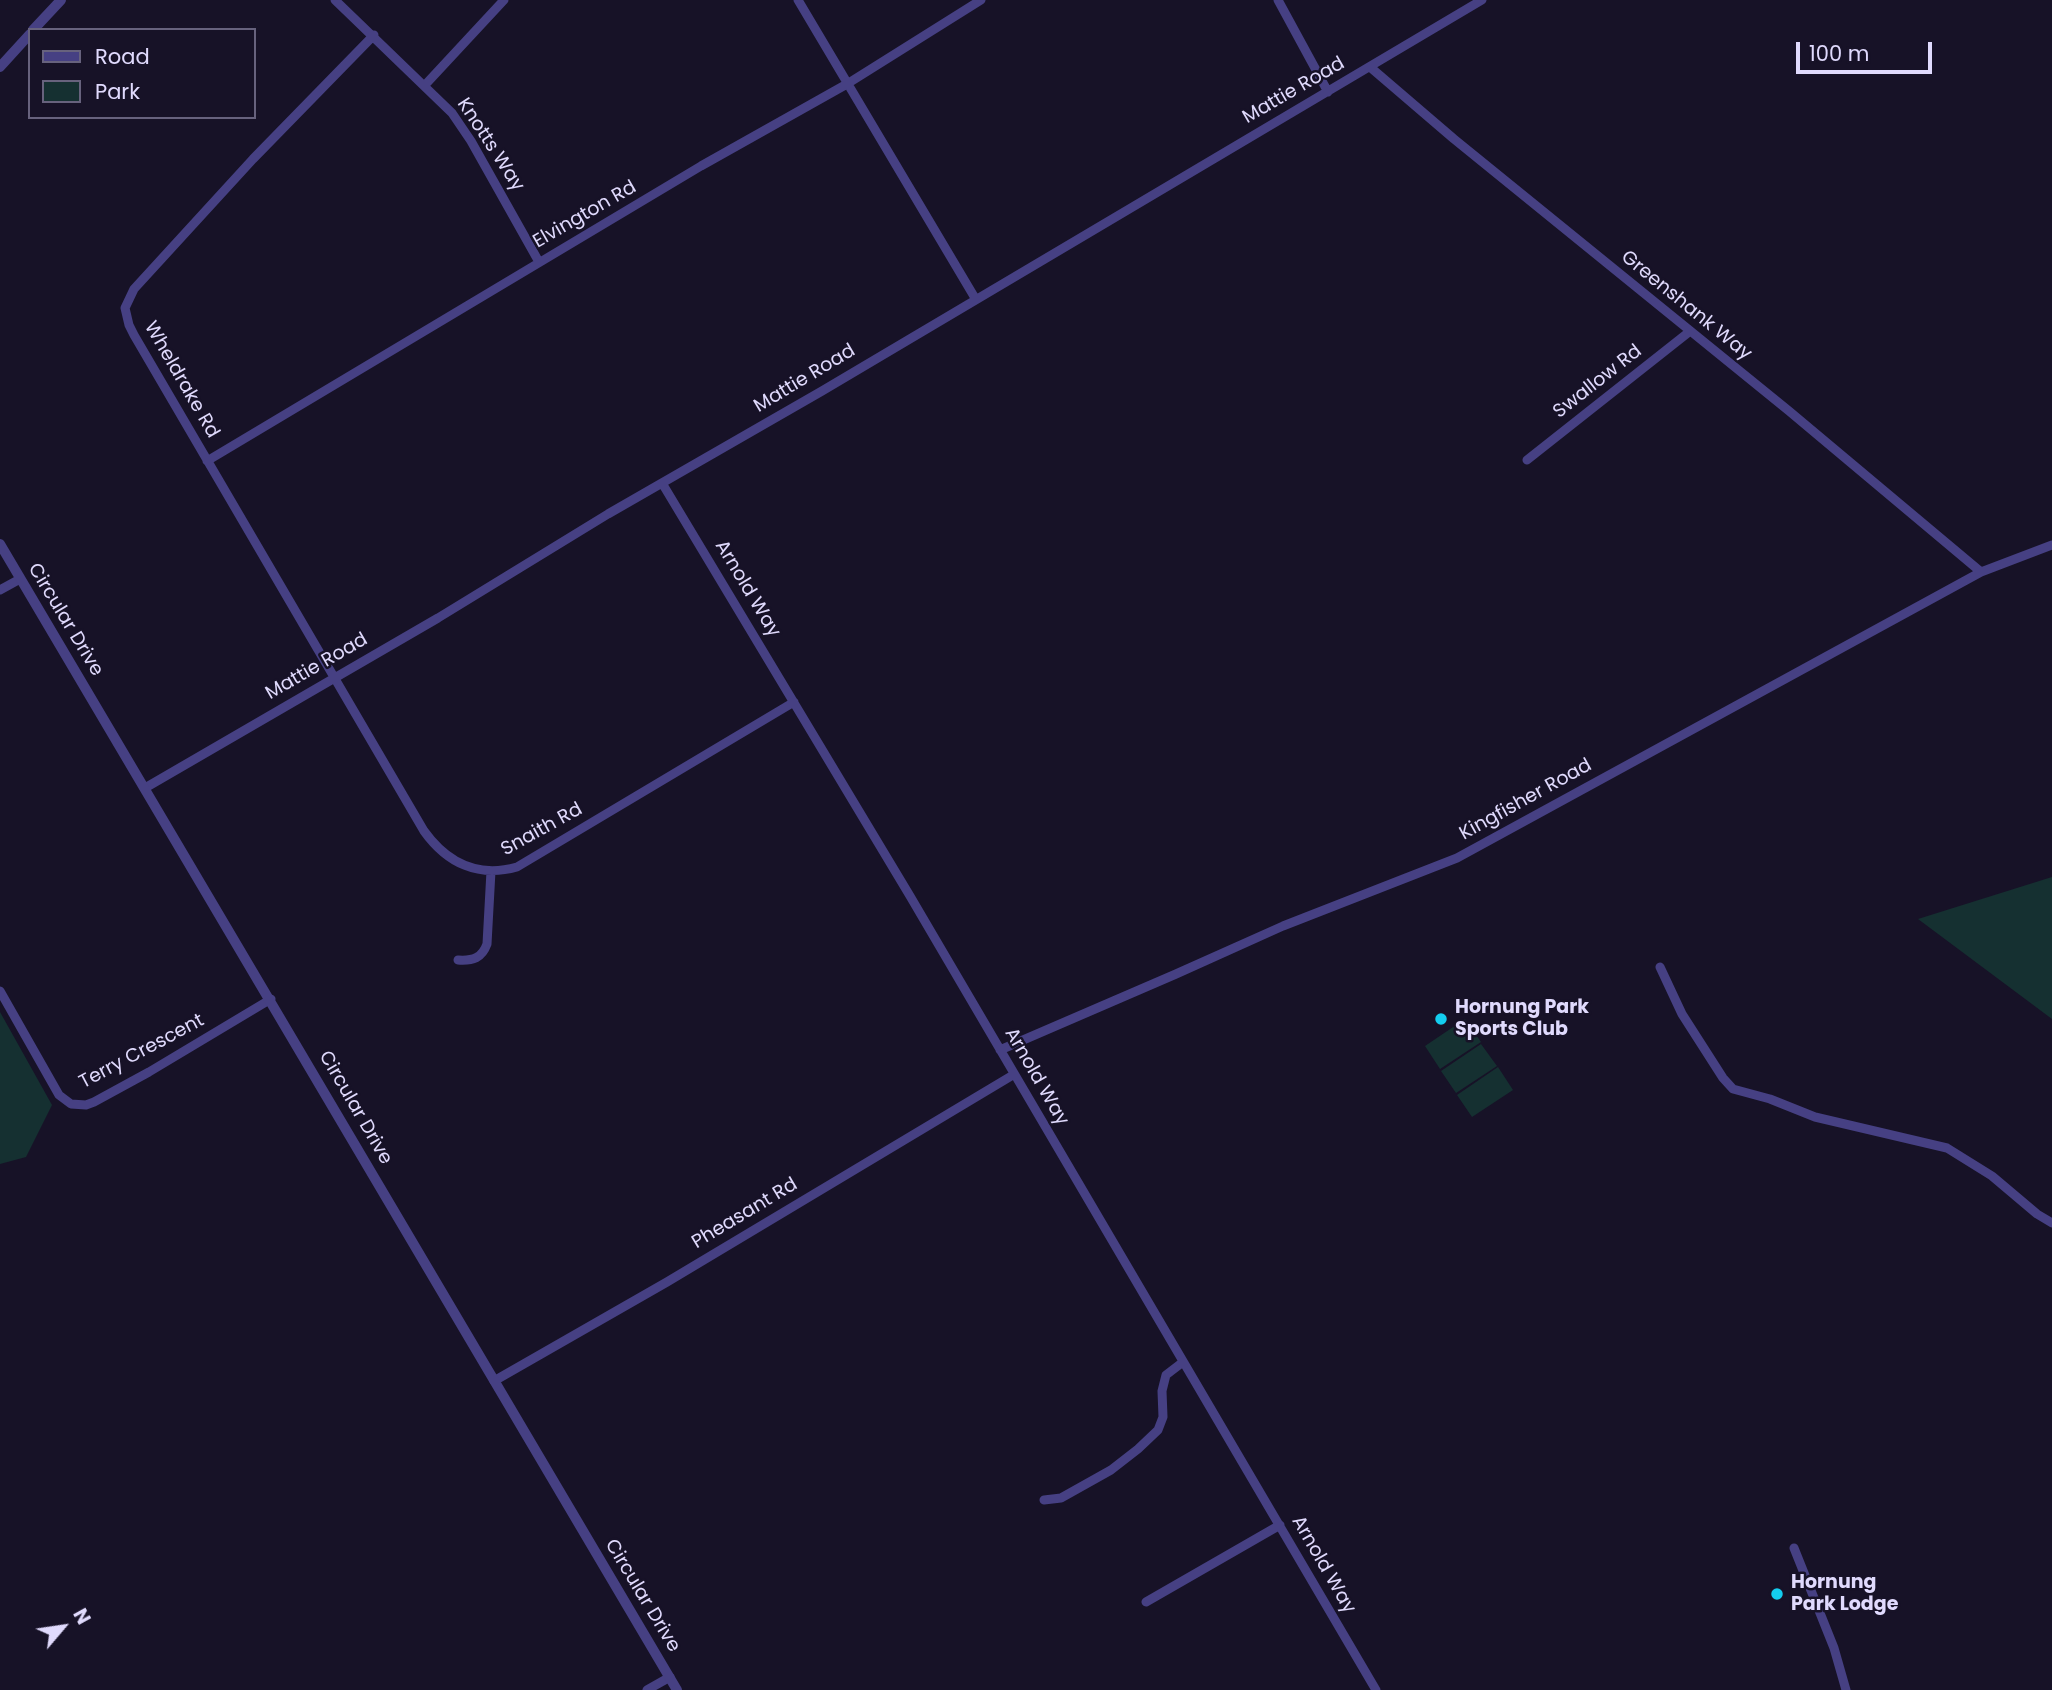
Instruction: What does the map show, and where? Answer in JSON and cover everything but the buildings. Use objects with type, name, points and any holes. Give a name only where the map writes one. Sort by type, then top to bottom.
[{"type":"street","points":[[36,28],[61,0]]},
{"type":"street","name":"Knotts Way","points":[[335,0],[452,113],[471,141],[539,262]]},
{"type":"street","points":[[425,85],[505,0]]},
{"type":"street","points":[[798,0],[975,298]]},
{"type":"street","name":"Elvington Rd","points":[[207,461],[701,166],[847,84],[981,0]]},
{"type":"street","points":[[1278,0],[1328,92]]},
{"type":"street","name":"Mattie Road","points":[[145,788],[1482,0]]},
{"type":"street","name":"Wheldrake Rd","points":[[335,677],[128,325],[125,308],[134,289],[253,159],[374,35]]},
{"type":"street","points":[[0,67],[28,36]]},
{"type":"street","name":"Greenshank Way","points":[[1370,67],[1981,572]]},
{"type":"street","name":"Swallow Rd","points":[[1527,460],[1689,332]]},
{"type":"street","name":"Arnold Way","points":[[662,483],[1000,1050],[1376,1690]]},
{"type":"street","name":"Circular Drive","points":[[0,544],[677,1690]]},
{"type":"street","name":"Kingfisher Road","points":[[1000,1050],[1283,926],[1457,858],[1981,572],[2052,545]]},
{"type":"street","points":[[0,590],[20,579]]},
{"type":"street","name":"Snaith Rd","points":[[335,677],[435,846],[456,861],[491,872],[517,867],[794,702]]},
{"type":"street","points":[[458,960],[467,961],[484,953],[487,944],[491,872]]},
{"type":"street","points":[[1660,967],[1682,1014],[1733,1089],[1763,1097],[1815,1117],[1947,1148],[1992,1176],[2037,1214],[2052,1223]]},
{"type":"street","name":"Terry Crescent","points":[[0,991],[59,1096],[65,1101],[80,1105],[94,1102],[138,1078],[271,999]]},
{"type":"street","name":"Pheasant Rd","points":[[494,1381],[667,1282],[1013,1075]]},
{"type":"street","points":[[1044,1500],[1061,1499],[1111,1469],[1158,1430],[1163,1417],[1162,1391],[1166,1375],[1184,1362]]},
{"type":"street","points":[[1146,1602],[1280,1525]]},
{"type":"street","points":[[1794,1548],[1834,1648],[1846,1690]]},
{"type":"street","points":[[647,1690],[670,1677]]},
{"type":"green space","points":[[2052,877],[2052,1019],[1918,919]]},
{"type":"green space","points":[[0,1012],[52,1105],[26,1157],[0,1164]]},
{"type":"green space","points":[[1465,1019],[1481,1042],[1440,1069],[1425,1046]]},
{"type":"green space","points":[[1481,1044],[1497,1066],[1456,1093],[1441,1071]]},
{"type":"green space","points":[[1498,1067],[1513,1090],[1472,1117],[1457,1095]]},
{"type":"place","name":"Hornung Park Sports Club","points":[[1441,1019]]},
{"type":"place","name":"Hornung Park Lodge","points":[[1777,1594]]}]
